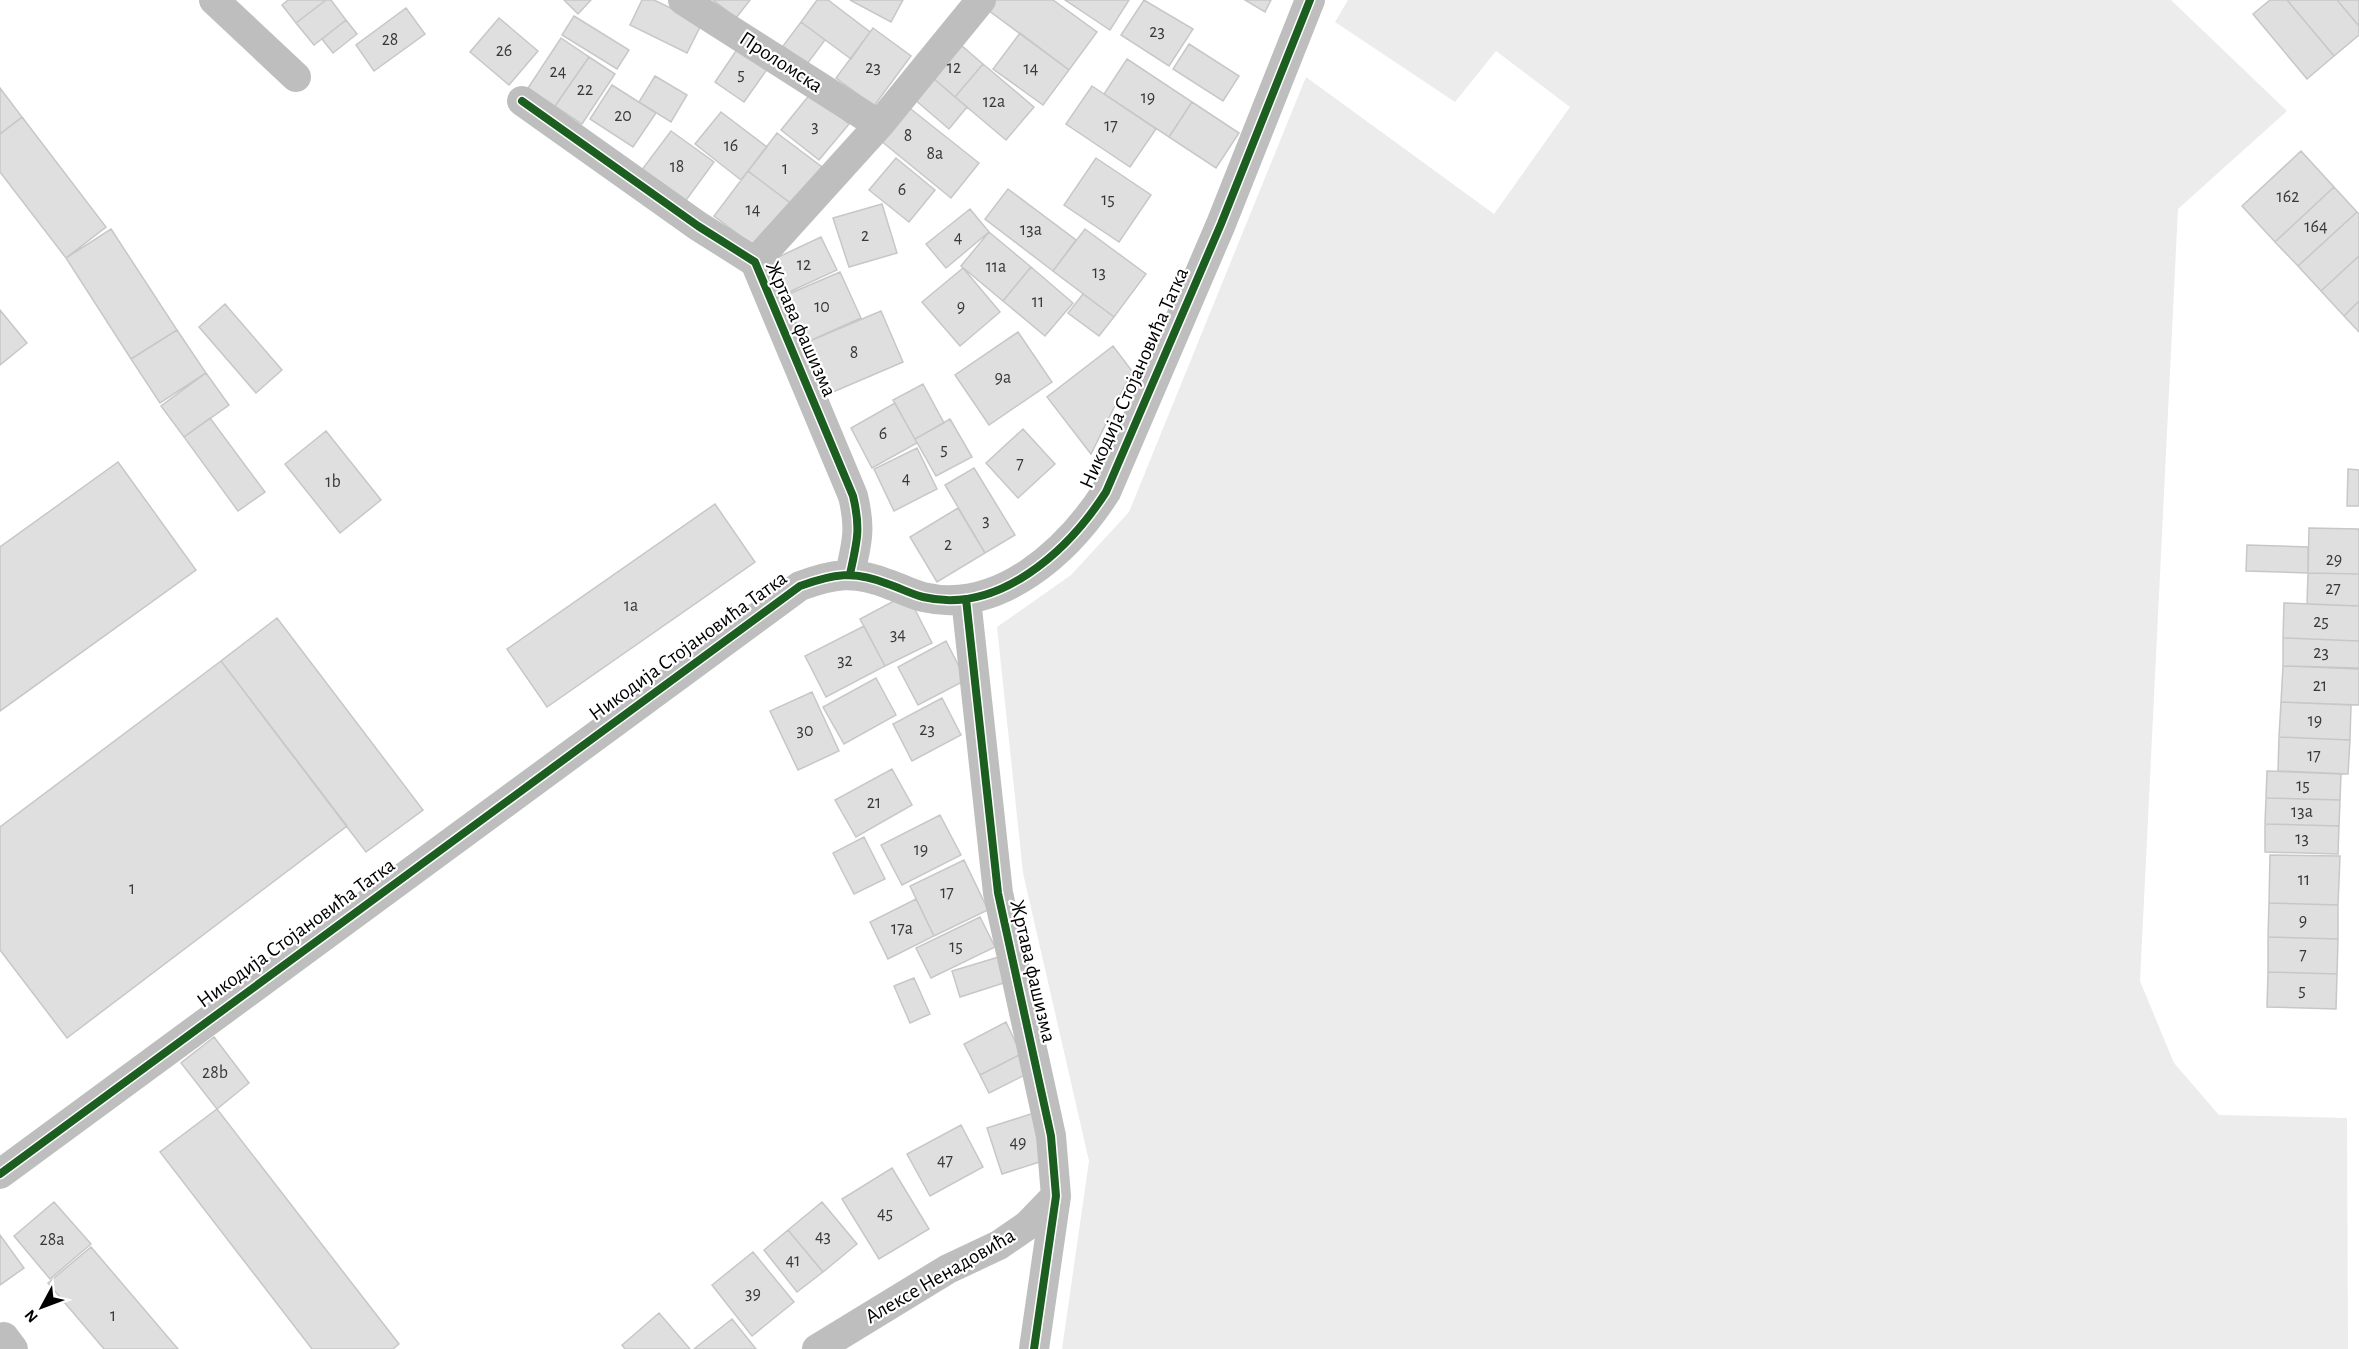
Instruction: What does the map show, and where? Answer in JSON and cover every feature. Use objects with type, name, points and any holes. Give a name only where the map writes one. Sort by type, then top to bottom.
[{"type":"street","points":[[214,0],[296,77]]},
{"type":"street","name":"Проломска","points":[[683,0],[879,125]]},
{"type":"street","points":[[755,262],[879,125],[981,0]]},
{"type":"street","name":"Никодија Стојановића Татка","points":[[0,1174],[800,586],[834,575],[850,574],[870,578],[924,597],[966,599],[994,591],[1024,577],[1049,559],[1090,516],[1106,492],[1221,224],[1310,0]]},
{"type":"street","name":"Жртава фашизма","points":[[522,100],[698,226],[755,262],[853,496],[859,535],[850,574]]},
{"type":"street","name":"Жртава фашизма","points":[[966,599],[998,893],[1052,1136],[1056,1196],[1034,1349]]},
{"type":"street","name":"Алексе Ненадовића","points":[[818,1349],[948,1269],[999,1245],[1028,1225],[1056,1196]]},
{"type":"shaded area","points":[[1348,0],[2171,0],[2287,111],[2178,209],[2140,981],[2174,1063],[2219,1115],[2347,1118],[2348,1349],[1062,1349],[1089,1161],[1023,873],[997,627],[1071,575],[1129,512],[1306,77],[1494,214],[1570,107],[1496,51],[1455,102],[1335,22]]},
{"type":"building","points":[[288,0],[326,0],[296,23],[282,5]]},
{"type":"building","points":[[326,0],[331,0],[346,20],[314,45],[296,23]]},
{"type":"building","points":[[564,0],[591,0],[578,14]]},
{"type":"building","points":[[642,0],[654,0],[702,23],[687,53],[630,25]]},
{"type":"building","points":[[713,0],[750,0],[736,18]]},
{"type":"building","points":[[817,0],[828,0],[870,32],[851,59],[801,22]]},
{"type":"building","points":[[850,0],[903,0],[891,22]]},
{"type":"building","points":[[989,0],[1053,0],[1097,32],[1069,70],[984,7]]},
{"type":"building","points":[[1065,0],[1129,0],[1110,30]]},
{"type":"building","points":[[1144,0],[1193,29],[1169,66],[1121,35]]},
{"type":"building","points":[[1245,0],[1271,0],[1265,12]]},
{"type":"building","points":[[2270,0],[2287,0],[2334,56],[2307,79],[2253,14]]},
{"type":"building","points":[[2287,0],[2337,0],[2359,26],[2359,35],[2334,56]]},
{"type":"building","points":[[2337,0],[2359,0],[2359,26]]},
{"type":"building","points":[[406,8],[425,34],[374,71],[356,45]]},
{"type":"building","points":[[574,16],[629,50],[617,69],[562,35]]},
{"type":"building","points":[[499,18],[538,51],[509,85],[470,52]]},
{"type":"building","points":[[346,20],[357,34],[333,53],[322,39]]},
{"type":"building","points":[[801,22],[825,40],[807,64],[783,46]]},
{"type":"building","points":[[873,28],[911,56],[874,106],[836,78]]},
{"type":"building","points":[[1020,33],[1069,70],[1043,105],[993,69]]},
{"type":"building","points":[[561,38],[589,57],[555,106],[528,88]]},
{"type":"building","points":[[954,39],[983,64],[955,97],[926,72]]},
{"type":"building","points":[[1189,44],[1239,76],[1223,101],[1173,69]]},
{"type":"building","points":[[738,48],[768,68],[744,102],[715,82]]},
{"type":"building","points":[[589,57],[615,74],[582,124],[555,106]]},
{"type":"building","points":[[1127,59],[1192,102],[1169,137],[1104,94]]},
{"type":"building","points":[[983,64],[1034,107],[1006,140],[955,97]]},
{"type":"building","points":[[926,72],[967,107],[949,129],[907,93]]},
{"type":"building","points":[[655,76],[687,95],[671,122],[639,102]]},
{"type":"building","points":[[612,85],[656,113],[633,147],[590,119]]},
{"type":"building","points":[[1092,86],[1156,129],[1130,167],[1066,124]]},
{"type":"building","points":[[0,88],[22,117],[0,134]]},
{"type":"building","points":[[811,93],[849,124],[819,160],[781,130]]},
{"type":"building","points":[[902,102],[979,163],[951,198],[875,136]]},
{"type":"building","points":[[1192,102],[1239,133],[1216,168],[1169,137]]},
{"type":"building","points":[[721,112],[767,147],[741,180],[695,144]]},
{"type":"building","points":[[22,117],[106,227],[66,258],[0,172],[0,134]]},
{"type":"building","points":[[671,131],[714,162],[684,203],[641,171]]},
{"type":"building","points":[[777,133],[822,167],[793,205],[748,171]]},
{"type":"building","points":[[2301,151],[2334,187],[2275,242],[2242,206]]},
{"type":"building","points":[[896,158],[935,190],[909,222],[869,190]]},
{"type":"building","points":[[1096,158],[1151,195],[1119,242],[1064,205]]},
{"type":"building","points":[[748,171],[793,205],[759,250],[714,216]]},
{"type":"building","points":[[2334,187],[2357,212],[2298,266],[2275,242]]},
{"type":"building","points":[[1008,189],[1076,240],[1053,271],[985,219]]},
{"type":"building","points":[[882,204],[897,253],[849,267],[833,218]]},
{"type":"building","points":[[970,209],[989,232],[946,268],[926,244]]},
{"type":"building","points":[[2357,212],[2359,214],[2359,256],[2321,291],[2298,266]]},
{"type":"building","points":[[111,229],[177,330],[131,359],[66,258]]},
{"type":"building","points":[[1085,229],[1146,274],[1114,317],[1053,271]]},
{"type":"building","points":[[989,232],[1031,267],[1003,301],[961,266]]},
{"type":"building","points":[[821,237],[837,270],[787,293],[772,260]]},
{"type":"building","points":[[2359,256],[2359,301],[2344,316],[2321,291]]},
{"type":"building","points":[[1031,267],[1073,303],[1045,336],[1003,301]]},
{"type":"building","points":[[963,268],[1000,312],[960,346],[922,302]]},
{"type":"building","points":[[840,272],[861,318],[805,343],[784,296]]},
{"type":"building","points":[[1083,294],[1114,317],[1099,336],[1068,313]]},
{"type":"building","points":[[2359,301],[2359,332],[2344,316]]},
{"type":"building","points":[[225,304],[282,370],[256,393],[199,327]]},
{"type":"building","points":[[0,310],[27,343],[0,365]]},
{"type":"building","points":[[881,311],[903,362],[826,395],[805,343]]},
{"type":"building","points":[[177,330],[206,373],[160,403],[131,359]]},
{"type":"building","points":[[1018,332],[1052,382],[989,425],[955,375]]},
{"type":"building","points":[[1113,346],[1132,371],[1091,454],[1047,397]]},
{"type":"building","points":[[206,373],[229,405],[184,437],[161,406]]},
{"type":"building","points":[[923,384],[944,423],[915,439],[893,400]]},
{"type":"building","points":[[895,403],[917,443],[872,468],[851,428]]},
{"type":"building","points":[[210,418],[265,492],[238,511],[184,437]]},
{"type":"building","points":[[950,419],[972,457],[936,476],[915,439]]},
{"type":"building","points":[[1023,429],[1055,464],[1018,498],[986,463]]},
{"type":"building","points":[[326,431],[381,500],[340,533],[285,464]]},
{"type":"building","points":[[917,448],[937,489],[894,511],[874,469]]},
{"type":"building","points":[[118,462],[196,570],[0,711],[0,547]]},
{"type":"building","points":[[974,468],[1015,535],[985,553],[945,485]]},
{"type":"building","points":[[2348,469],[2359,470],[2359,506],[2347,506]]},
{"type":"building","points":[[715,504],[755,562],[547,707],[507,649]]},
{"type":"building","points":[[958,508],[985,553],[937,582],[910,537]]},
{"type":"building","points":[[2309,528],[2359,529],[2359,574],[2308,573]]},
{"type":"building","points":[[2247,545],[2308,547],[2308,573],[2246,571]]},
{"type":"building","points":[[2308,573],[2359,574],[2359,606],[2307,604]]},
{"type":"building","points":[[907,594],[932,643],[885,666],[860,619]]},
{"type":"building","points":[[2284,603],[2359,606],[2359,641],[2283,638]]},
{"type":"building","points":[[277,618],[423,810],[366,852],[221,661]]},
{"type":"building","points":[[864,626],[885,666],[826,697],[805,656]]},
{"type":"building","points":[[2283,638],[2359,641],[2359,668],[2283,666]]},
{"type":"building","points":[[946,641],[966,680],[918,705],[898,667]]},
{"type":"building","points":[[221,661],[347,826],[67,1038],[0,950],[0,827]]},
{"type":"building","points":[[2283,666],[2359,669],[2359,705],[2281,702]]},
{"type":"building","points":[[876,678],[896,715],[844,744],[823,707]]},
{"type":"building","points":[[812,692],[839,751],[798,770],[770,711]]},
{"type":"building","points":[[942,698],[961,735],[912,761],[893,724]]},
{"type":"building","points":[[2281,702],[2351,705],[2350,740],[2279,737]]},
{"type":"building","points":[[2279,737],[2350,740],[2348,774],[2278,771]]},
{"type":"building","points":[[892,769],[912,805],[856,837],[835,800]]},
{"type":"building","points":[[2267,771],[2341,774],[2340,800],[2266,798]]},
{"type":"building","points":[[2266,798],[2340,800],[2339,826],[2265,824]]},
{"type":"building","points":[[940,815],[961,855],[902,885],[881,845]]},
{"type":"building","points":[[2265,824],[2339,826],[2338,854],[2265,852]]},
{"type":"building","points":[[864,837],[885,879],[854,894],[833,853]]},
{"type":"building","points":[[2270,855],[2340,856],[2338,905],[2269,903]]},
{"type":"building","points":[[964,860],[988,910],[934,936],[910,886]]},
{"type":"building","points":[[916,899],[934,936],[888,959],[870,922]]},
{"type":"building","points":[[2269,903],[2338,905],[2338,939],[2268,937]]},
{"type":"building","points":[[980,917],[995,947],[931,978],[916,948]]},
{"type":"building","points":[[2268,937],[2338,939],[2337,974],[2268,972]]},
{"type":"building","points":[[1002,956],[1010,981],[960,997],[952,971]]},
{"type":"building","points":[[2268,972],[2337,974],[2336,1009],[2267,1007]]},
{"type":"building","points":[[914,978],[930,1014],[910,1023],[894,986]]},
{"type":"building","points":[[1006,1022],[1021,1054],[980,1075],[964,1044]]},
{"type":"building","points":[[214,1037],[249,1083],[217,1109],[181,1063]]},
{"type":"building","points":[[1021,1054],[1031,1072],[989,1093],[980,1075]]},
{"type":"building","points":[[217,1109],[399,1344],[393,1349],[312,1349],[160,1152]]},
{"type":"building","points":[[1034,1113],[1049,1159],[1002,1174],[987,1128]]},
{"type":"building","points":[[961,1125],[983,1167],[930,1196],[907,1154]]},
{"type":"building","points":[[892,1168],[929,1229],[879,1259],[842,1199]]},
{"type":"building","points":[[54,1202],[91,1244],[50,1279],[14,1236]]},
{"type":"building","points":[[822,1202],[857,1244],[823,1272],[788,1230]]},
{"type":"building","points":[[788,1230],[823,1272],[797,1292],[764,1250]]},
{"type":"building","points":[[0,1235],[24,1268],[0,1285]]},
{"type":"building","points":[[91,1247],[178,1349],[104,1349],[48,1283]]},
{"type":"building","points":[[753,1252],[794,1302],[752,1336],[712,1285]]},
{"type":"building","points":[[659,1313],[690,1349],[625,1349],[622,1345]]},
{"type":"building","points":[[732,1319],[756,1349],[694,1349]]},
{"type":"cycle path","points":[[0,1174],[800,586],[833,576],[854,575],[876,580],[923,597],[951,600],[978,596],[1004,587],[1029,573],[1051,556],[1072,536],[1106,492],[1221,224],[1310,0]]},
{"type":"cycle path","points":[[522,101],[698,226],[755,262],[853,496],[857,535],[850,574]]},
{"type":"cycle path","points":[[966,599],[998,893],[1051,1136],[1056,1196],[1034,1349]]}]
